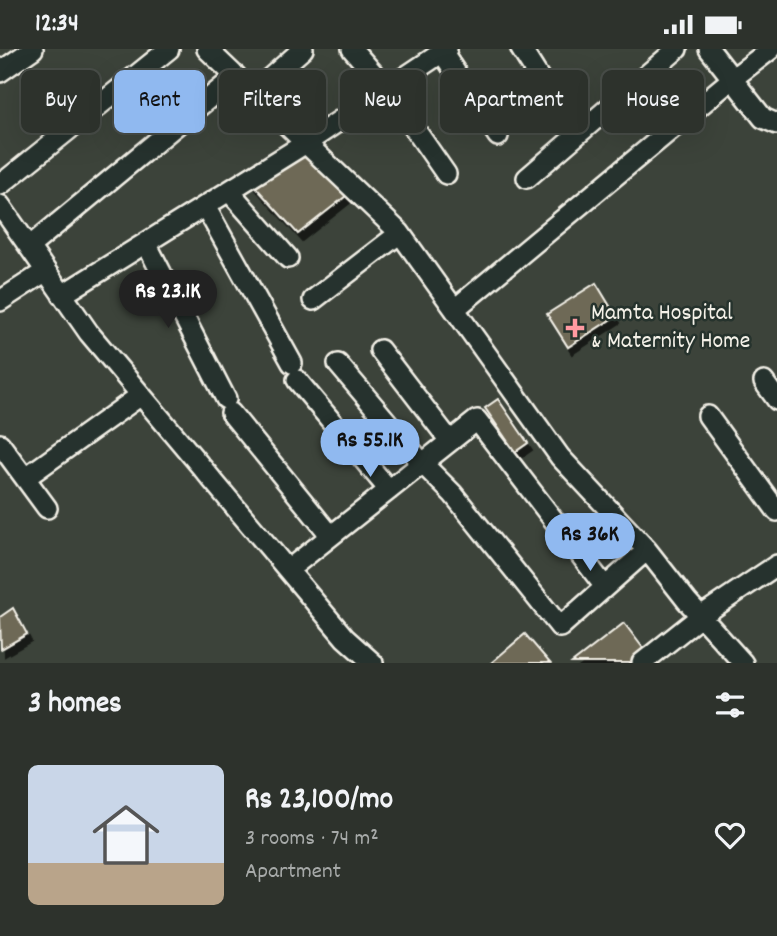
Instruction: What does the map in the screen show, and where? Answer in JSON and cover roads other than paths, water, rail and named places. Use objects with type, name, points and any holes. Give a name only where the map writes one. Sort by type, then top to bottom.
[{"type":"street","points":[[0,185],[169,49]]},
{"type":"street","points":[[207,49],[230,70]]},
{"type":"street","points":[[279,70],[303,49]]},
{"type":"street","points":[[352,49],[370,70]]},
{"type":"street","points":[[521,49],[534,70]]},
{"type":"street","points":[[527,178],[677,49]]},
{"type":"street","points":[[709,49],[762,118],[776,123]]},
{"type":"street","points":[[455,309],[771,49]]},
{"type":"street","points":[[0,72],[31,50]]},
{"type":"street","points":[[415,70],[444,50],[498,136]]},
{"type":"street","points":[[29,247],[219,90]]},
{"type":"street","points":[[62,295],[340,120]]},
{"type":"street","points":[[295,133],[400,233],[560,457],[647,550],[743,663]]},
{"type":"street","points":[[418,133],[446,174]]},
{"type":"street","points":[[229,191],[288,258]]},
{"type":"street","points":[[0,205],[89,333],[345,638],[373,663]]},
{"type":"street","points":[[205,206],[295,371],[389,490]]},
{"type":"street","points":[[313,300],[400,233]]},
{"type":"street","points":[[146,243],[228,406],[331,536]]},
{"type":"street","points":[[0,301],[46,271]]},
{"type":"street","points":[[380,351],[450,441]]},
{"type":"street","points":[[338,364],[422,463],[453,494],[560,627],[647,550]]},
{"type":"street","points":[[764,382],[777,400]]},
{"type":"street","points":[[25,478],[141,395]]},
{"type":"street","points":[[708,416],[777,511]]},
{"type":"street","points":[[288,570],[477,419],[605,587]]},
{"type":"street","points":[[0,444],[47,508]]},
{"type":"street","points":[[642,663],[701,616],[777,565]]},
{"type":"place","name":"Mamta Hospital & Maternity Home","points":[[575,328]]}]
